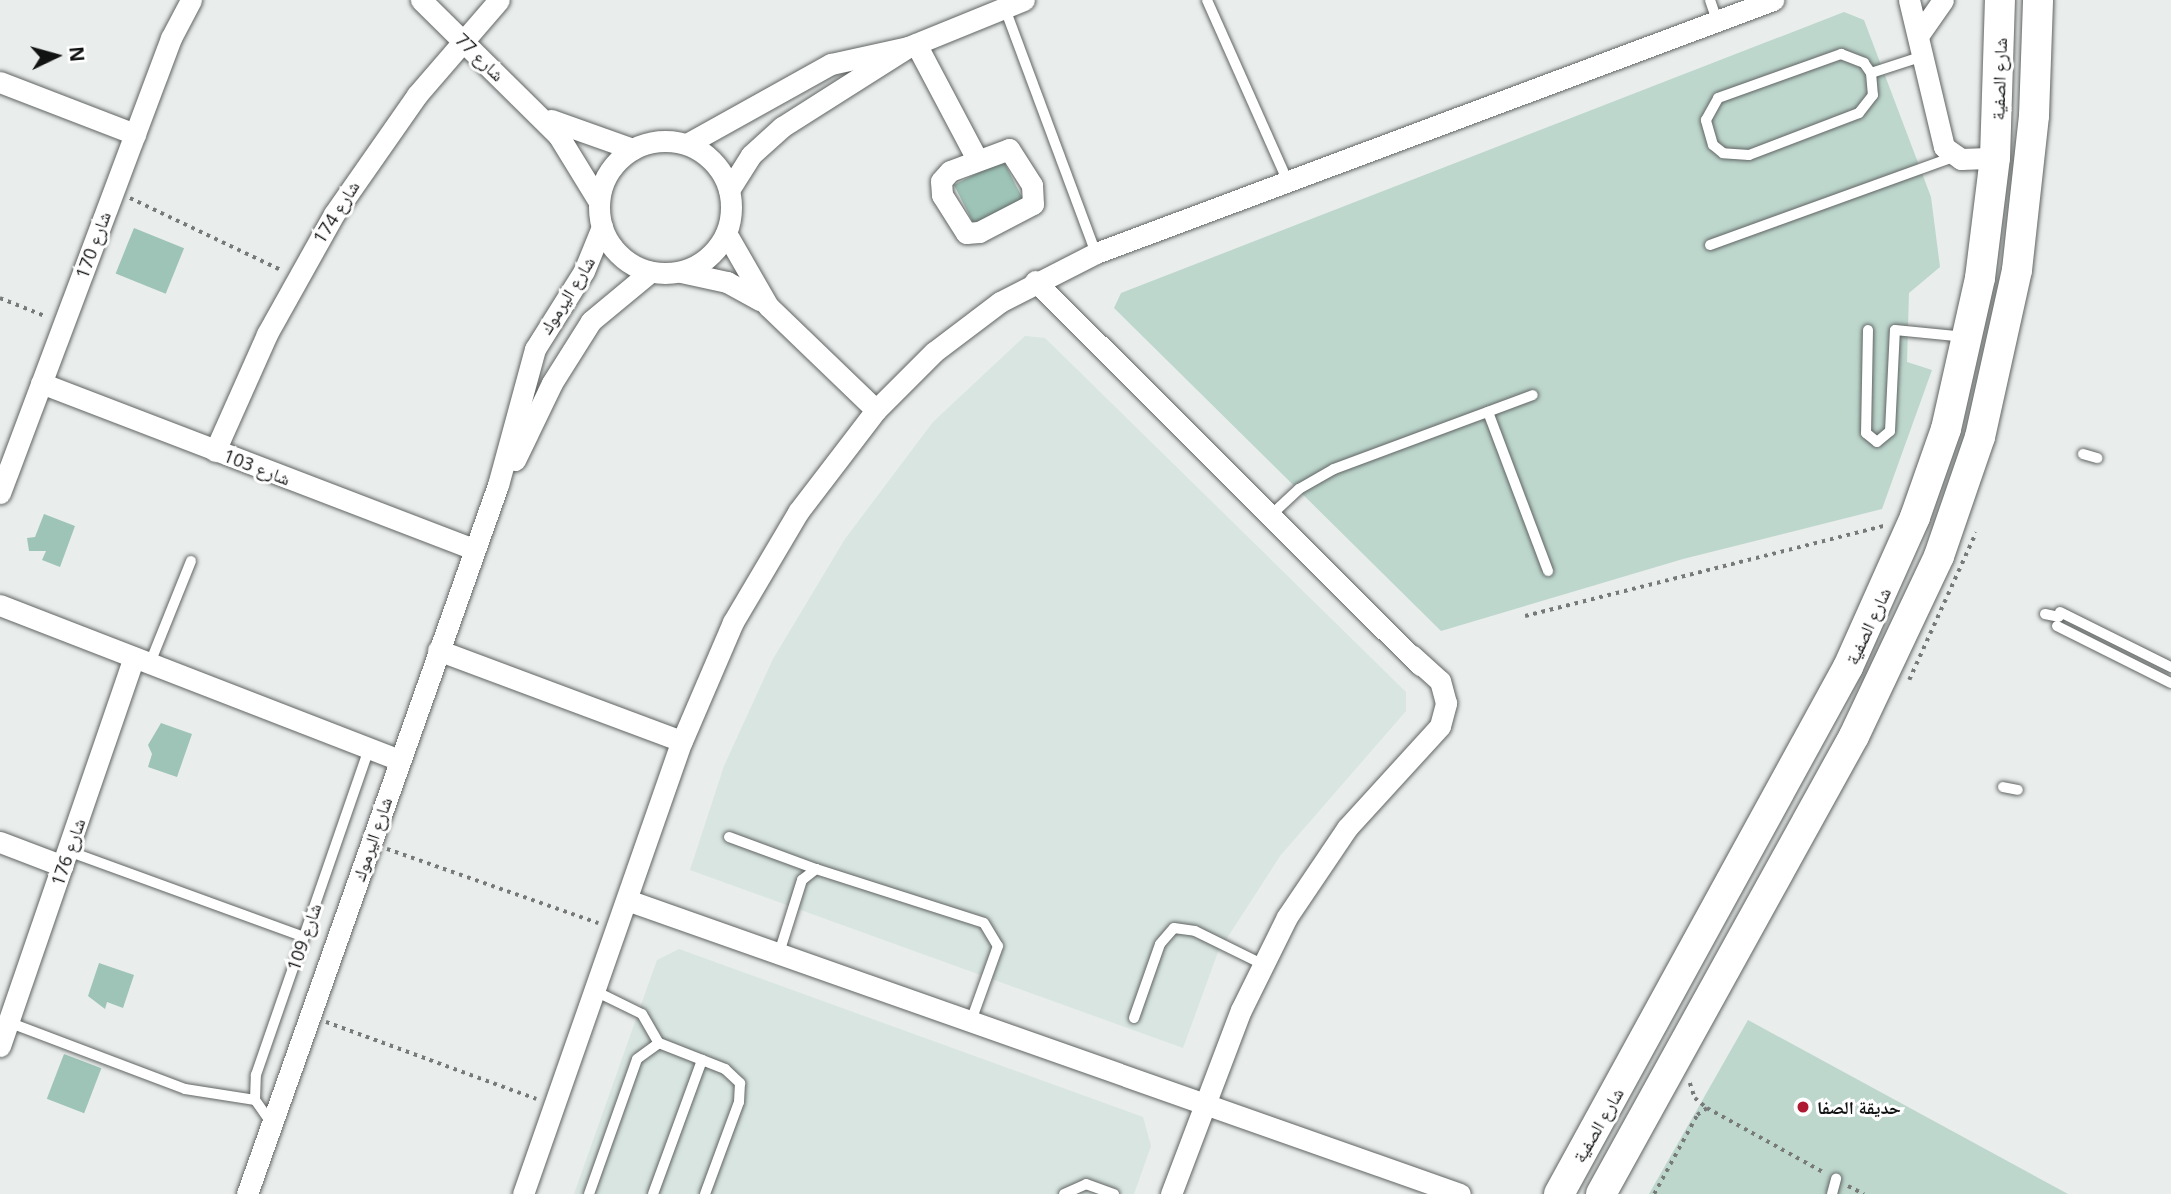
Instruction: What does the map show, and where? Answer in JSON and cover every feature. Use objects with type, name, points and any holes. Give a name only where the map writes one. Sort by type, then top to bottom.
[{"type":"main road","name":"شارع الصفية","points":[[1559,1194],[1849,667],[1915,517],[1946,429],[1969,338],[1996,158],[2000,0]]},
{"type":"main road","name":"شارع الصفية","points":[[1601,1194],[1884,676],[1939,556],[1980,437],[2006,331],[2028,193],[2038,0]]},
{"type":"main road","points":[[1946,429],[1965,441],[1980,437]]},
{"type":"street","name":"شارع 170","points":[[0,493],[135,134],[191,0]]},
{"type":"street","name":"شارع 77","points":[[421,0],[540,114],[575,155],[598,202]]},
{"type":"street","name":"شارع 174","points":[[215,451],[296,277],[373,154],[461,39],[499,0]]},
{"type":"street","points":[[523,1194],[682,741],[764,566],[798,512],[876,410],[934,352],[1035,281],[1096,253],[1713,10],[1773,0]]},
{"type":"street","points":[[1909,0],[1920,33],[1944,147],[1953,157],[1996,158]]},
{"type":"street","points":[[1920,33],[1943,0]]},
{"type":"street","points":[[681,272],[708,258],[726,233],[729,190],[765,140],[912,46],[1010,2]]},
{"type":"street","points":[[687,145],[831,64],[912,46]]},
{"type":"street","points":[[912,46],[977,159]]},
{"type":"street","points":[[0,82],[135,134]]},
{"type":"street","name":"شارع 77","points":[[540,114],[602,142],[633,149]]},
{"type":"street","points":[[729,190],[714,162],[687,145],[669,141],[633,149],[609,171],[598,202],[602,228],[625,261],[650,272],[681,272],[727,282],[768,306],[876,410]]},
{"type":"street","points":[[1002,149],[1015,153],[1035,198],[1028,209],[973,234],[960,229],[940,188],[944,175],[977,159],[1002,149]]},
{"type":"street","name":"شارع اليرموك","points":[[247,1194],[498,485],[535,349],[584,271],[602,228]]},
{"type":"street","points":[[726,233],[768,306]]},
{"type":"street","name":"شارع اليرموك","points":[[498,485],[591,321],[608,301],[650,272]]},
{"type":"street","points":[[1035,281],[1411,654],[1434,671],[1445,692],[1444,715],[1425,741],[1347,828],[1262,964],[1203,1104],[1171,1194]]},
{"type":"street","name":"شارع 103","points":[[41,383],[474,549]]},
{"type":"street","points":[[0,606],[400,760]]},
{"type":"street","points":[[438,650],[682,741]]},
{"type":"street","name":"شارع 176","points":[[0,1046],[66,858],[142,660]]},
{"type":"street","points":[[0,842],[66,858]]},
{"type":"street","points":[[627,900],[1460,1194]]},
{"type":"lane","points":[[1207,0],[1287,180]]},
{"type":"lane","points":[[1010,2],[1096,253]]},
{"type":"lane","points":[[1842,54],[1864,63],[1871,73],[1873,96],[1859,113],[1749,155],[1723,153],[1707,134],[1709,108],[1730,92],[1842,54]]},
{"type":"lane","points":[[1871,73],[1923,56]]},
{"type":"lane","points":[[1710,245],[1953,157]]},
{"type":"lane","points":[[1867,330],[1866,433],[1877,442],[1890,431],[1895,330],[1969,338]]},
{"type":"lane","points":[[1270,516],[1299,489],[1334,469],[1533,395]]},
{"type":"lane","points":[[1488,412],[1548,571]]},
{"type":"lane","points":[[2082,454],[2097,458]]},
{"type":"lane","points":[[142,660],[191,561]]},
{"type":"lane","points":[[2045,614],[2171,667]]},
{"type":"lane","points":[[2058,618],[2171,683]]},
{"type":"lane","name":"شارع 109","points":[[255,1100],[256,1075],[369,748]]},
{"type":"lane","points":[[2003,787],[2018,790]]},
{"type":"lane","points":[[729,837],[992,928],[998,946],[971,1021]]},
{"type":"lane","points":[[66,858],[304,937]]},
{"type":"lane","points":[[779,953],[802,880],[816,869]]},
{"type":"lane","points":[[1134,1018],[1160,943],[1174,928],[1195,931],[1262,964]]},
{"type":"lane","points":[[595,991],[642,1014],[659,1044],[734,1074],[741,1092],[705,1194]]},
{"type":"lane","points":[[8,1022],[185,1088],[255,1100],[272,1124]]},
{"type":"lane","points":[[589,1194],[637,1059],[659,1044]]},
{"type":"lane","points":[[653,1194],[702,1060]]},
{"type":"lane","points":[[1832,1194],[1836,1179]]},
{"type":"lane","points":[[1064,1194],[1086,1184],[1114,1194]]},
{"type":"path","points":[[113,191],[296,277]]},
{"type":"path","points":[[0,298],[64,323]]},
{"type":"path","points":[[1525,616],[1915,517]]},
{"type":"path","points":[[370,844],[617,930]]},
{"type":"path","points":[[310,1016],[554,1106]]},
{"type":"path","points":[[1654,1194],[1697,1115],[1707,1108],[1864,1194]]},
{"type":"shaded area","points":[[1025,336],[1045,338],[1406,692],[1406,711],[1280,856],[1218,952],[1183,1048],[690,870],[724,766],[773,659],[845,539],[933,422]]},
{"type":"shaded area","points":[[679,949],[1143,1117],[1151,1146],[1134,1194],[574,1194],[657,960]]},
{"type":"green space","points":[[1844,12],[1864,20],[1931,197],[1940,267],[1909,293],[1907,362],[1932,370],[1882,509],[1683,559],[1441,631],[1114,308],[1121,293]]},
{"type":"green space","name":"حديقة الصفا","points":[[1748,1020],[2068,1194],[1649,1194]]},
{"type":"building","points":[[1003,160],[1023,200],[974,225],[954,185]]},
{"type":"building","points":[[134,228],[184,248],[166,294],[116,273]]},
{"type":"building","points":[[44,514],[75,526],[60,567],[42,560],[46,551],[29,551],[27,538],[35,537]]},
{"type":"building","points":[[161,723],[192,734],[177,777],[148,767],[152,754],[148,745]]},
{"type":"building","points":[[99,963],[134,975],[123,1008],[107,1002],[105,1009],[88,996]]},
{"type":"building","points":[[64,1054],[101,1068],[84,1113],[47,1099]]},
{"type":"place","name":"حديقة الصفا","points":[[1803,1107]]}]
